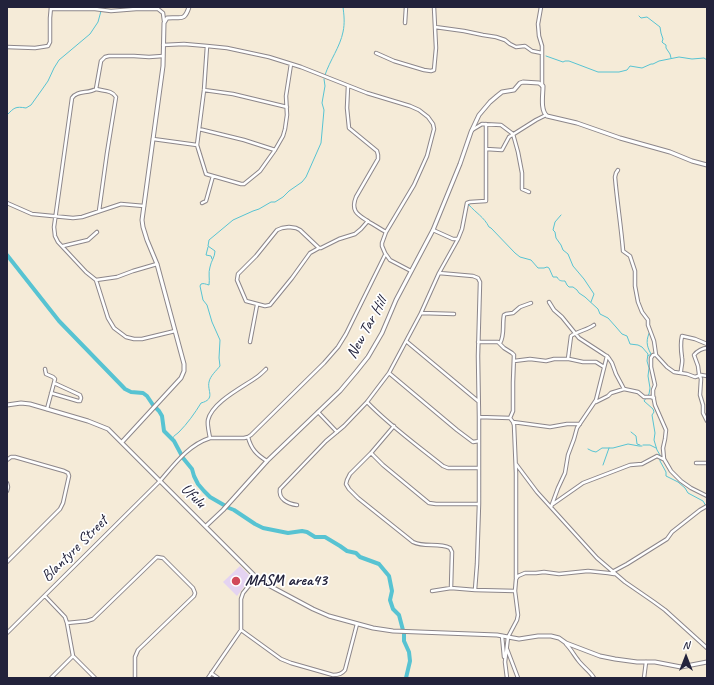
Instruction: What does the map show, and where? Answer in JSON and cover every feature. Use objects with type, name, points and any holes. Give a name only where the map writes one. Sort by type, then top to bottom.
[{"type":"street","points":[[164,21],[167,18],[183,18],[189,7]]},
{"type":"street","points":[[405,23],[406,7]]},
{"type":"street","points":[[376,53],[394,61],[428,71],[434,70],[436,48],[434,7]]},
{"type":"street","points":[[541,7],[538,24],[542,46],[543,110],[546,115]]},
{"type":"street","points":[[7,47],[35,48],[48,46],[50,42],[51,8],[111,10],[158,9],[162,13],[164,21],[163,66],[142,220],[147,240],[157,264],[184,368],[180,378],[122,442]]},
{"type":"street","points":[[435,27],[496,37],[505,40],[516,47],[525,46],[532,51],[542,53]]},
{"type":"street","points":[[163,45],[184,44],[227,48],[259,55],[315,72],[348,86],[419,110],[428,117],[434,126],[434,134],[422,168],[414,185],[386,232],[382,243],[385,255],[392,262],[411,272]]},
{"type":"street","points":[[207,46],[204,90],[197,145],[205,173],[207,175],[241,184],[244,184],[260,172],[283,136],[287,115],[286,96],[291,64]]},
{"type":"street","points":[[96,89],[101,61],[105,57],[163,56]]},
{"type":"street","name":"New Tar Hill","points":[[206,526],[223,510],[267,461],[346,385],[368,357],[382,333],[396,300],[432,230],[479,115],[497,96],[502,92],[514,90],[520,82],[539,83],[542,86]]},
{"type":"street","points":[[348,86],[347,108],[349,128],[376,150],[378,154],[378,159],[354,202],[354,208],[359,216],[386,232]]},
{"type":"street","points":[[99,211],[116,97],[112,93],[96,89],[90,92],[76,94],[72,98],[54,232],[56,239],[86,272],[96,280],[108,318],[114,328],[126,337],[134,339],[142,339],[175,331]]},
{"type":"street","points":[[204,90],[233,94],[287,107]]},
{"type":"street","points":[[486,149],[502,150],[507,138],[546,115],[577,123],[707,165]]},
{"type":"street","points":[[297,505],[290,504],[284,500],[280,495],[280,489],[326,441],[344,426],[367,402],[389,373],[458,238],[462,229],[467,203],[486,201],[486,124]]},
{"type":"street","points":[[472,130],[480,125],[501,125],[513,134],[522,173],[522,189],[529,192]]},
{"type":"street","points":[[199,129],[244,140],[275,150]]},
{"type":"street","points":[[153,139],[197,145]]},
{"type":"street","points":[[618,170],[616,173],[616,185],[622,250],[630,256],[635,271],[635,286],[638,302],[642,312],[648,320],[648,325],[655,343],[656,355],[674,372],[695,377],[707,376]]},
{"type":"street","points":[[202,203],[206,201],[213,176]]},
{"type":"street","points":[[7,203],[32,214],[78,218],[121,204],[144,206]]},
{"type":"street","points":[[320,248],[296,228],[283,228],[277,230],[237,276],[237,280],[246,301],[267,307],[292,278],[310,253],[339,239],[355,234],[368,221]]},
{"type":"street","points":[[432,230],[453,239],[458,238]]},
{"type":"street","points":[[63,246],[88,240],[97,232]]},
{"type":"street","points":[[266,369],[258,377],[235,390],[214,409],[208,419],[210,438],[248,437],[324,363],[346,334],[385,255]]},
{"type":"street","points":[[96,280],[117,278],[133,271],[157,264]]},
{"type":"street","points":[[439,273],[474,276],[478,278],[480,282],[478,342],[479,504],[475,590]]},
{"type":"street","points":[[549,302],[575,334],[607,356],[612,363],[624,389]]},
{"type":"street","points":[[500,343],[502,340],[504,315],[513,313],[520,306],[531,303]]},
{"type":"street","points":[[250,342],[257,304]]},
{"type":"street","points":[[421,313],[454,314]]},
{"type":"street","points":[[570,338],[572,335],[594,326]]},
{"type":"street","points":[[568,359],[570,328]]},
{"type":"street","points":[[680,373],[682,360],[680,348],[682,336],[696,339],[707,344]]},
{"type":"street","points":[[406,341],[479,401]]},
{"type":"street","points":[[478,342],[500,343],[514,355],[513,411],[510,418]]},
{"type":"street","points":[[707,348],[703,348],[694,355],[701,381],[699,391],[703,405],[703,413],[707,421]]},
{"type":"street","points":[[656,355],[653,355],[651,369],[655,385],[653,390],[655,405],[666,430],[663,448],[664,459],[671,471],[681,481],[707,496]]},
{"type":"street","points":[[552,506],[565,473],[568,455],[578,428],[595,402],[607,356]]},
{"type":"street","points":[[514,360],[530,358],[546,361],[554,359],[568,359],[583,362],[596,362],[604,367]]},
{"type":"street","points":[[45,370],[46,374],[54,378],[47,409]]},
{"type":"street","points":[[389,373],[456,430],[473,442],[478,441]]},
{"type":"street","points":[[51,393],[78,401],[81,398],[80,395],[54,383]]},
{"type":"street","points":[[595,402],[611,393],[624,389],[638,392],[644,397],[654,398]]},
{"type":"street","points":[[367,402],[394,426],[446,467],[478,468]]},
{"type":"street","name":"Ufulu","points":[[7,405],[25,403],[105,427],[112,432],[256,577],[275,589],[329,616],[373,628],[393,631],[502,636],[520,639],[538,636],[551,636],[610,659],[632,662],[655,662],[681,667],[707,662]]},
{"type":"street","points":[[318,412],[337,432]]},
{"type":"street","points":[[479,417],[510,418]]},
{"type":"street","points":[[505,664],[508,637],[518,615],[515,591],[516,464],[513,422],[510,418]]},
{"type":"street","points":[[513,422],[550,426],[580,424]]},
{"type":"street","points":[[394,426],[349,476],[346,484],[358,498],[413,542],[420,544],[441,545],[450,548],[452,552],[451,588]]},
{"type":"street","points":[[248,437],[253,450],[267,461]]},
{"type":"street","name":"Blantyre Street","points":[[7,634],[160,481],[181,457],[194,446],[210,438]]},
{"type":"street","points":[[371,453],[383,465],[429,503],[479,504]]},
{"type":"street","points":[[552,506],[583,483],[630,465],[642,464],[657,456],[664,459]]},
{"type":"street","points":[[7,460],[11,457],[16,457],[64,471],[68,473],[69,476],[63,503],[60,509],[7,562]]},
{"type":"street","points":[[696,463],[707,463]]},
{"type":"street","points":[[516,464],[536,491],[552,506],[577,537],[597,558],[617,576],[654,602],[707,648]]},
{"type":"street","points":[[7,483],[7,491]]},
{"type":"street","points":[[612,572],[667,539],[672,532],[707,506]]},
{"type":"street","points":[[67,623],[82,622],[93,619],[157,557],[163,558],[193,588],[195,593],[194,596],[138,650],[135,657],[135,678]]},
{"type":"street","points":[[516,579],[522,574],[544,572],[559,574],[588,571],[610,573],[617,576]]},
{"type":"street","points":[[208,678],[240,630],[241,599],[243,593],[256,577]]},
{"type":"street","points":[[432,591],[451,588],[515,591]]},
{"type":"street","points":[[45,596],[66,617],[72,656],[95,678]]},
{"type":"street","points":[[240,630],[281,659],[336,675],[345,670],[357,624]]},
{"type":"street","points":[[502,636],[507,678]]},
{"type":"street","points":[[564,642],[594,678]]},
{"type":"street","points":[[506,649],[518,678]]},
{"type":"street","points":[[51,678],[72,656]]},
{"type":"street","points":[[644,678],[646,662]]},
{"type":"street","points":[[211,673],[218,678]]},
{"type":"shaded area","name":"MASM area43","points":[[240,566],[249,575],[249,580],[237,596],[223,582]]},
{"type":"waterway","points":[[325,75],[342,38],[344,29],[343,7]]},
{"type":"waterway","points":[[7,115],[15,108],[26,108],[31,105],[48,81],[59,60],[90,34],[98,22],[101,11]]},
{"type":"waterway","points":[[639,16],[641,18],[647,17],[660,27],[663,39],[662,42],[666,45],[671,58]]},
{"type":"waterway","points":[[546,56],[563,62],[569,61],[598,72],[619,72],[627,70],[630,66],[642,68],[659,61],[679,57],[692,59],[704,58],[707,60]]},
{"type":"waterway","points":[[172,439],[188,422],[201,403],[210,397],[210,380],[212,375],[220,366],[220,340],[212,322],[207,305],[203,300],[200,286],[201,284],[209,285],[209,269],[215,251],[208,246],[209,240],[233,220],[283,197],[306,177],[321,143],[324,110],[322,103],[325,86],[324,79]]},
{"type":"waterway","points":[[469,205],[515,253],[520,257],[531,260],[538,268],[549,268],[553,277],[557,277],[560,280],[565,281],[569,287],[573,287],[577,290],[598,309],[600,314],[608,318],[622,334],[627,336],[630,344],[642,347],[648,354],[647,361],[649,368],[648,376],[650,388],[649,394],[644,401],[653,409],[654,412],[652,415],[655,433],[654,440],[660,455],[660,461],[666,472],[666,476],[678,482],[688,493],[703,501],[706,506]]},
{"type":"waterway","points":[[561,215],[555,222],[553,230],[563,250],[568,254],[573,266],[594,294],[591,302]]},
{"type":"waterway","points":[[208,247],[206,255],[211,256],[212,259]]},
{"type":"waterway","points":[[7,255],[59,321],[125,389],[131,392],[143,393],[153,405]]},
{"type":"waterway","points":[[648,356],[651,354],[647,342],[650,331]]},
{"type":"waterway","points":[[156,408],[162,416],[164,431],[174,441],[182,456]]},
{"type":"waterway","points":[[631,432],[636,436],[637,444],[640,445]]},
{"type":"waterway","points":[[588,449],[596,452],[602,448],[613,448],[628,444],[642,446]]},
{"type":"waterway","points":[[643,445],[650,445],[656,448]]},
{"type":"waterway","points":[[603,465],[609,448]]},
{"type":"waterway","points":[[183,458],[192,469],[198,484],[210,497],[234,510],[255,524],[263,528],[288,533],[302,531],[315,537],[325,537],[347,551],[356,553],[360,557],[379,564],[389,576],[392,591],[390,600],[393,609],[399,615],[404,634],[404,641],[409,652],[410,661],[406,678]]},
{"type":"place","name":"MASM area43","points":[[236,581]]}]
